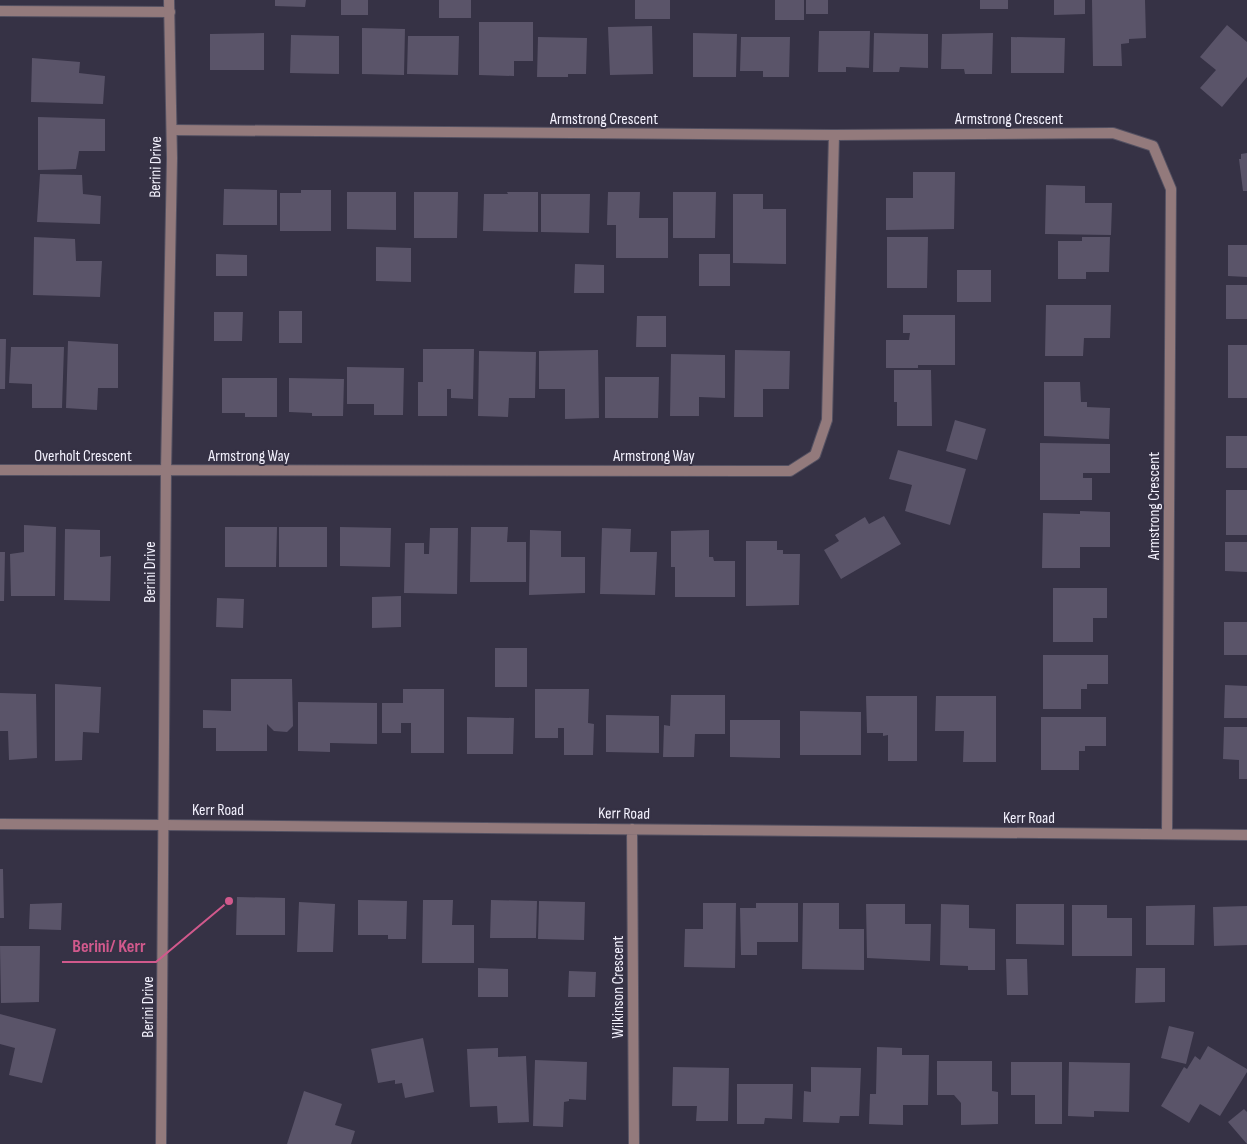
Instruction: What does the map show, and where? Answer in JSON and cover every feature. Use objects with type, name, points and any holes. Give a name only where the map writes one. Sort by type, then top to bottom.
[{"type":"street","name":"Berini Drive","points":[[161,1144],[166,471],[172,130],[169,0]]},
{"type":"street","points":[[0,11],[170,12]]},
{"type":"street","name":"Armstrong Crescent","points":[[172,130],[834,135],[1114,134],[1153,146],[1171,189],[1167,834]]},
{"type":"street","name":"Armstrong Way","points":[[166,471],[790,471],[815,455],[828,420],[834,135]]},
{"type":"street","name":"Overholt Crescent","points":[[0,470],[166,471]]},
{"type":"street","name":"Kerr Road","points":[[0,824],[1247,834]]},
{"type":"street","name":"Wilkinson Crescent","points":[[632,830],[634,1144]]},
{"type":"building","points":[[275,0],[306,0],[305,7],[275,6]]},
{"type":"building","points":[[341,0],[368,0],[368,15],[341,15]]},
{"type":"building","points":[[439,0],[471,0],[471,18],[439,18]]},
{"type":"building","points":[[635,0],[670,0],[670,19],[635,19]]},
{"type":"building","points":[[775,0],[804,0],[804,20],[775,20]]},
{"type":"building","points":[[806,0],[828,0],[828,14],[806,14]]},
{"type":"building","points":[[980,0],[1008,0],[1008,9],[980,9]]},
{"type":"building","points":[[1054,0],[1085,0],[1085,14],[1054,15]]},
{"type":"building","points":[[1092,0],[1145,0],[1146,38],[1129,39],[1129,43],[1121,44],[1122,66],[1093,66]]},
{"type":"building","points":[[479,22],[533,22],[533,61],[514,61],[514,76],[479,75]]},
{"type":"building","points":[[1227,25],[1247,42],[1247,77],[1222,107],[1200,88],[1216,70],[1200,57]]},
{"type":"building","points":[[652,26],[653,74],[610,75],[608,27]]},
{"type":"building","points":[[362,28],[405,29],[404,75],[362,74]]},
{"type":"building","points":[[819,31],[870,31],[869,68],[846,67],[846,72],[818,72]]},
{"type":"building","points":[[264,33],[264,70],[210,70],[210,34]]},
{"type":"building","points":[[693,33],[737,34],[736,77],[693,77]]},
{"type":"building","points":[[874,33],[928,34],[928,68],[900,67],[899,72],[873,72]]},
{"type":"building","points":[[993,33],[992,74],[965,74],[964,69],[941,69],[942,34]]},
{"type":"building","points":[[291,35],[339,36],[339,74],[290,73]]},
{"type":"building","points":[[408,36],[459,36],[458,75],[407,74]]},
{"type":"building","points":[[538,37],[587,38],[586,74],[568,74],[568,77],[537,77]]},
{"type":"building","points":[[741,37],[790,37],[789,77],[763,77],[763,71],[740,71]]},
{"type":"building","points":[[1011,37],[1065,38],[1064,73],[1011,73]]},
{"type":"building","points":[[32,58],[80,62],[79,73],[105,76],[103,104],[31,102]]},
{"type":"building","points":[[38,117],[105,119],[105,151],[79,151],[76,169],[38,170]]},
{"type":"building","points":[[1247,153],[1247,191],[1243,191],[1239,159],[1241,159],[1241,154]]},
{"type":"building","points":[[913,172],[955,172],[954,229],[886,230],[886,198],[913,198]]},
{"type":"building","points":[[40,174],[82,175],[83,194],[101,196],[100,224],[37,222]]},
{"type":"building","points":[[1046,185],[1085,186],[1085,203],[1112,203],[1111,235],[1045,234]]},
{"type":"building","points":[[224,189],[277,190],[277,225],[223,225]]},
{"type":"building","points":[[301,190],[331,190],[331,231],[280,231],[280,193],[301,193]]},
{"type":"building","points":[[347,192],[396,192],[396,230],[347,229]]},
{"type":"building","points":[[414,192],[458,192],[457,238],[414,238]]},
{"type":"building","points":[[507,192],[538,192],[538,232],[483,231],[484,194],[508,194]]},
{"type":"building","points":[[608,192],[640,192],[639,218],[668,218],[668,258],[616,258],[616,225],[607,225]]},
{"type":"building","points":[[673,192],[716,192],[715,238],[673,238]]},
{"type":"building","points":[[541,194],[590,194],[589,233],[541,232]]},
{"type":"building","points":[[733,194],[763,194],[763,209],[786,209],[786,264],[733,263]]},
{"type":"building","points":[[34,237],[75,239],[76,261],[102,261],[100,297],[33,295]]},
{"type":"building","points":[[887,237],[928,237],[927,288],[887,288]]},
{"type":"building","points":[[1082,237],[1110,237],[1109,272],[1086,272],[1086,279],[1058,279],[1058,241],[1082,241]]},
{"type":"building","points":[[1228,245],[1247,245],[1247,277],[1228,276]]},
{"type":"building","points":[[376,247],[411,248],[411,282],[376,281]]},
{"type":"building","points":[[216,254],[247,255],[247,276],[216,276]]},
{"type":"building","points":[[699,254],[730,254],[730,286],[699,286]]},
{"type":"building","points":[[575,264],[604,265],[604,293],[574,293]]},
{"type":"building","points":[[957,270],[991,270],[991,302],[957,302]]},
{"type":"building","points":[[1226,285],[1247,285],[1247,319],[1226,319]]},
{"type":"building","points":[[1046,305],[1111,305],[1110,338],[1084,338],[1083,356],[1045,356]]},
{"type":"building","points":[[279,311],[302,311],[302,343],[279,343]]},
{"type":"building","points":[[214,312],[243,312],[242,341],[214,341]]},
{"type":"building","points":[[903,315],[955,315],[955,365],[918,365],[918,368],[886,368],[886,340],[909,340],[910,333],[903,333]]},
{"type":"building","points":[[637,316],[666,316],[666,347],[636,347]]},
{"type":"building","points":[[0,339],[6,339],[5,389],[0,389]]},
{"type":"building","points":[[68,341],[118,344],[118,388],[98,388],[97,410],[66,408]]},
{"type":"building","points":[[1228,345],[1247,345],[1247,398],[1228,398]]},
{"type":"building","points":[[11,347],[64,347],[62,408],[32,408],[32,384],[9,383]]},
{"type":"building","points":[[423,349],[474,349],[473,399],[451,398],[451,389],[447,389],[447,416],[418,416],[418,382],[423,382]]},
{"type":"building","points":[[598,350],[599,418],[565,419],[565,389],[539,389],[539,351]]},
{"type":"building","points":[[735,350],[790,351],[789,389],[763,389],[763,417],[734,417]]},
{"type":"building","points":[[479,351],[536,352],[535,398],[509,398],[508,417],[478,416]]},
{"type":"building","points":[[671,354],[725,355],[725,398],[699,397],[699,416],[670,416]]},
{"type":"building","points":[[347,367],[404,368],[403,415],[374,415],[374,404],[347,404]]},
{"type":"building","points":[[894,370],[931,370],[932,426],[897,426],[897,402],[894,402]]},
{"type":"building","points":[[605,377],[659,377],[658,418],[605,418]]},
{"type":"building","points":[[222,378],[277,378],[277,417],[245,417],[245,413],[222,413]]},
{"type":"building","points":[[289,378],[344,379],[343,416],[312,416],[312,413],[289,412]]},
{"type":"building","points":[[1044,382],[1080,382],[1081,402],[1087,402],[1087,407],[1110,408],[1109,439],[1044,436]]},
{"type":"building","points":[[955,420],[986,429],[977,460],[946,451]]},
{"type":"building","points":[[1226,436],[1247,436],[1247,468],[1226,468]]},
{"type":"building","points":[[1040,443],[1110,444],[1110,473],[1083,473],[1083,478],[1092,478],[1092,500],[1040,500]]},
{"type":"building","points":[[898,450],[966,469],[950,525],[905,511],[912,485],[889,479]]},
{"type":"building","points":[[1226,490],[1247,490],[1247,535],[1226,535]]},
{"type":"building","points":[[1080,511],[1110,512],[1110,547],[1080,547],[1080,568],[1042,568],[1043,513],[1080,514]]},
{"type":"building","points":[[884,516],[901,544],[841,579],[824,550],[839,541],[835,535],[865,517],[869,524]]},
{"type":"building","points":[[24,525],[56,527],[55,596],[11,596],[10,554],[24,552]]},
{"type":"building","points":[[225,527],[277,527],[276,567],[225,567]]},
{"type":"building","points":[[279,527],[327,527],[327,567],[279,567]]},
{"type":"building","points":[[340,527],[391,528],[390,567],[340,566]]},
{"type":"building","points":[[471,527],[508,527],[507,542],[526,542],[526,582],[470,582]]},
{"type":"building","points":[[430,528],[458,528],[457,594],[404,593],[405,543],[424,543],[424,554],[429,554]]},
{"type":"building","points":[[602,528],[631,529],[630,552],[657,552],[655,595],[600,594]]},
{"type":"building","points":[[65,529],[100,530],[100,557],[111,556],[110,601],[64,600]]},
{"type":"building","points":[[530,530],[561,531],[561,557],[585,557],[585,593],[529,595]]},
{"type":"building","points":[[709,530],[709,557],[713,557],[714,561],[735,561],[735,597],[675,597],[675,567],[671,567],[671,531]]},
{"type":"building","points":[[746,541],[777,541],[777,550],[783,550],[783,554],[800,554],[799,605],[746,606]]},
{"type":"building","points":[[1225,542],[1247,542],[1247,572],[1225,571]]},
{"type":"building","points":[[0,552],[5,552],[4,601],[0,601]]},
{"type":"building","points":[[1053,588],[1107,588],[1107,618],[1093,618],[1093,642],[1053,642]]},
{"type":"building","points":[[401,596],[401,627],[372,628],[372,597]]},
{"type":"building","points":[[217,598],[244,599],[243,628],[216,627]]},
{"type":"building","points":[[1224,622],[1247,622],[1247,655],[1224,655]]},
{"type":"building","points":[[495,648],[527,648],[527,687],[495,687]]},
{"type":"building","points":[[1043,655],[1108,655],[1108,684],[1087,684],[1087,689],[1081,689],[1081,709],[1043,709]]},
{"type":"building","points":[[231,679],[292,679],[293,726],[287,732],[274,731],[267,724],[267,751],[216,751],[216,728],[203,728],[203,710],[231,711]]},
{"type":"building","points":[[55,684],[101,687],[99,733],[83,732],[82,760],[55,761]]},
{"type":"building","points":[[1225,685],[1247,686],[1247,718],[1224,718]]},
{"type":"building","points":[[403,689],[444,689],[444,753],[411,753],[411,723],[401,723],[401,733],[382,733],[382,703],[403,703]]},
{"type":"building","points":[[535,689],[589,689],[588,723],[594,724],[593,755],[564,755],[564,728],[558,728],[558,738],[535,738]]},
{"type":"building","points":[[0,693],[36,694],[37,758],[9,760],[8,731],[0,731]]},
{"type":"building","points":[[671,695],[725,695],[725,734],[695,734],[694,757],[663,757],[664,725],[670,726]]},
{"type":"building","points":[[866,696],[917,696],[917,761],[888,761],[888,735],[883,736],[883,733],[867,733]]},
{"type":"building","points":[[936,696],[996,696],[996,762],[963,762],[964,731],[935,731]]},
{"type":"building","points":[[298,702],[377,703],[377,744],[330,743],[330,752],[298,751]]},
{"type":"building","points":[[800,711],[861,712],[861,755],[800,755]]},
{"type":"building","points":[[606,715],[659,716],[659,753],[606,752]]},
{"type":"building","points":[[467,717],[514,718],[513,754],[467,754]]},
{"type":"building","points":[[1041,717],[1106,717],[1106,746],[1085,746],[1085,751],[1079,751],[1079,770],[1041,770]]},
{"type":"building","points":[[730,720],[780,720],[780,758],[730,757]]},
{"type":"building","points":[[1224,727],[1247,727],[1247,779],[1239,779],[1239,760],[1223,759]]},
{"type":"building","points":[[0,869],[3,869],[4,918],[0,918]]},
{"type":"building","points":[[237,897],[285,898],[285,935],[236,935]]},
{"type":"building","points":[[358,900],[407,901],[406,939],[388,939],[388,935],[358,935]]},
{"type":"building","points":[[423,900],[453,900],[452,925],[474,925],[474,963],[422,963]]},
{"type":"building","points":[[491,900],[537,901],[536,938],[490,938]]},
{"type":"building","points":[[539,901],[585,902],[584,940],[538,939]]},
{"type":"building","points":[[299,902],[335,904],[333,952],[297,952]]},
{"type":"building","points":[[62,903],[61,930],[29,929],[30,904]]},
{"type":"building","points":[[703,903],[736,903],[735,968],[684,967],[685,929],[703,929]]},
{"type":"building","points":[[756,903],[798,903],[798,942],[757,942],[757,955],[741,955],[740,908],[756,908]]},
{"type":"building","points":[[803,903],[839,903],[839,929],[864,929],[864,970],[802,969]]},
{"type":"building","points":[[866,904],[905,904],[905,924],[931,924],[930,961],[867,958]]},
{"type":"building","points":[[941,904],[969,905],[969,928],[995,929],[995,970],[968,970],[968,966],[940,965]]},
{"type":"building","points":[[1016,904],[1064,904],[1064,945],[1016,944]]},
{"type":"building","points":[[1072,905],[1107,905],[1107,918],[1132,918],[1132,956],[1072,956]]},
{"type":"building","points":[[1195,905],[1194,945],[1146,945],[1146,906]]},
{"type":"building","points":[[1247,906],[1247,945],[1214,946],[1213,907]]},
{"type":"building","points":[[0,946],[40,946],[39,1002],[1,1003]]},
{"type":"building","points":[[1006,959],[1027,959],[1028,995],[1007,995]]},
{"type":"building","points":[[478,968],[508,969],[508,997],[478,997]]},
{"type":"building","points":[[1136,968],[1165,968],[1165,1002],[1135,1003]]},
{"type":"building","points":[[569,971],[596,972],[595,997],[568,997]]},
{"type":"building","points":[[0,1014],[56,1029],[42,1083],[9,1075],[15,1048],[0,1044]]},
{"type":"building","points":[[1169,1026],[1194,1032],[1186,1064],[1161,1058]]},
{"type":"building","points":[[423,1038],[434,1092],[405,1098],[402,1083],[395,1084],[395,1080],[378,1083],[371,1049]]},
{"type":"building","points":[[1208,1046],[1247,1069],[1247,1072],[1220,1116],[1200,1104],[1189,1123],[1161,1106],[1184,1067],[1187,1069],[1195,1056],[1200,1060]]},
{"type":"building","points":[[877,1047],[902,1048],[902,1055],[929,1055],[928,1105],[903,1105],[903,1125],[869,1124],[870,1094],[876,1094]]},
{"type":"building","points":[[498,1048],[498,1057],[526,1056],[529,1122],[498,1123],[497,1106],[470,1107],[467,1049]]},
{"type":"building","points":[[535,1060],[587,1062],[586,1100],[569,1099],[569,1101],[564,1102],[563,1127],[533,1126]]},
{"type":"building","points":[[937,1061],[992,1061],[992,1091],[998,1092],[998,1124],[961,1125],[961,1103],[954,1095],[937,1095]]},
{"type":"building","points":[[1011,1062],[1062,1062],[1062,1124],[1035,1124],[1035,1095],[1011,1095]]},
{"type":"building","points":[[1069,1062],[1130,1063],[1129,1112],[1094,1111],[1094,1117],[1068,1116]]},
{"type":"building","points":[[673,1067],[729,1068],[728,1121],[696,1121],[697,1106],[672,1106]]},
{"type":"building","points":[[811,1067],[861,1068],[859,1116],[840,1116],[839,1123],[803,1122],[804,1091],[811,1092]]},
{"type":"building","points":[[737,1084],[793,1084],[792,1119],[765,1118],[764,1124],[737,1124]]},
{"type":"building","points":[[304,1091],[342,1104],[335,1125],[355,1131],[351,1144],[287,1144]]},
{"type":"building","points":[[1244,1109],[1247,1112],[1247,1144],[1228,1122]]},
{"type":"place","name":"Berini/ Kerr","points":[[229,901]]}]
